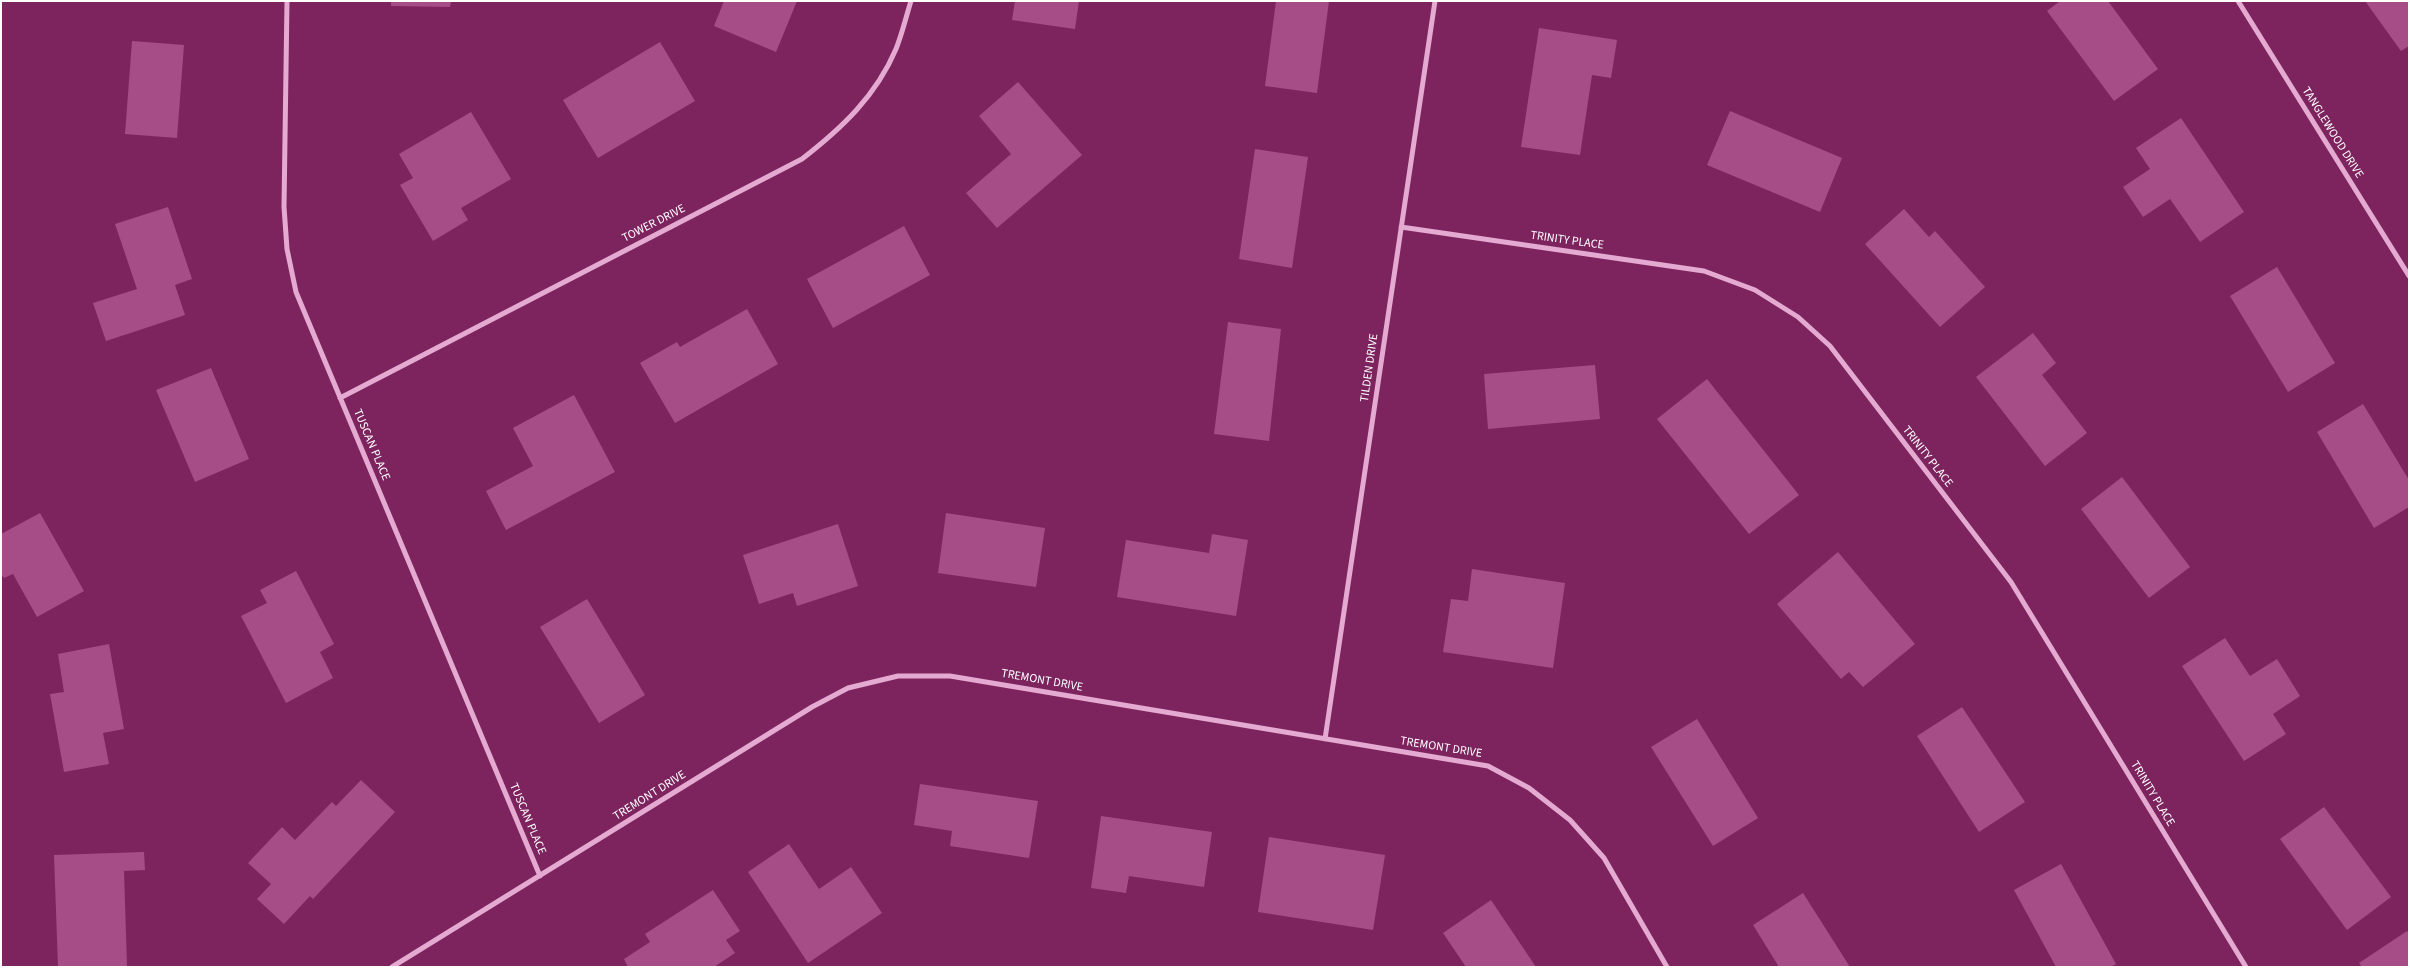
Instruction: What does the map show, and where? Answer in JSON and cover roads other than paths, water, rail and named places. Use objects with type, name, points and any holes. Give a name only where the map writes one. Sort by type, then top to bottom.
[{"type":"street","name":"TUSCAN PLACE","points":[[287,1],[284,207],[287,250],[296,292],[540,876]]},
{"type":"street","name":"TOWER DRIVE","points":[[340,398],[802,159],[837,133],[871,94],[896,49],[911,1]]},
{"type":"street","name":"TILDEN DRIVE","points":[[1325,739],[1435,1]]},
{"type":"street","name":"TANGLEWOOD DRIVE","points":[[2238,1],[2409,276]]},
{"type":"street","name":"TRINITY PLACE","points":[[1401,227],[1704,271],[1755,290],[1798,318],[1830,346],[2011,582],[2246,967]]},
{"type":"street","name":"TREMONT DRIVE","points":[[392,967],[812,707],[848,688],[898,676],[950,676],[1488,766],[1530,788],[1570,820],[1604,858],[1666,967]]}]
